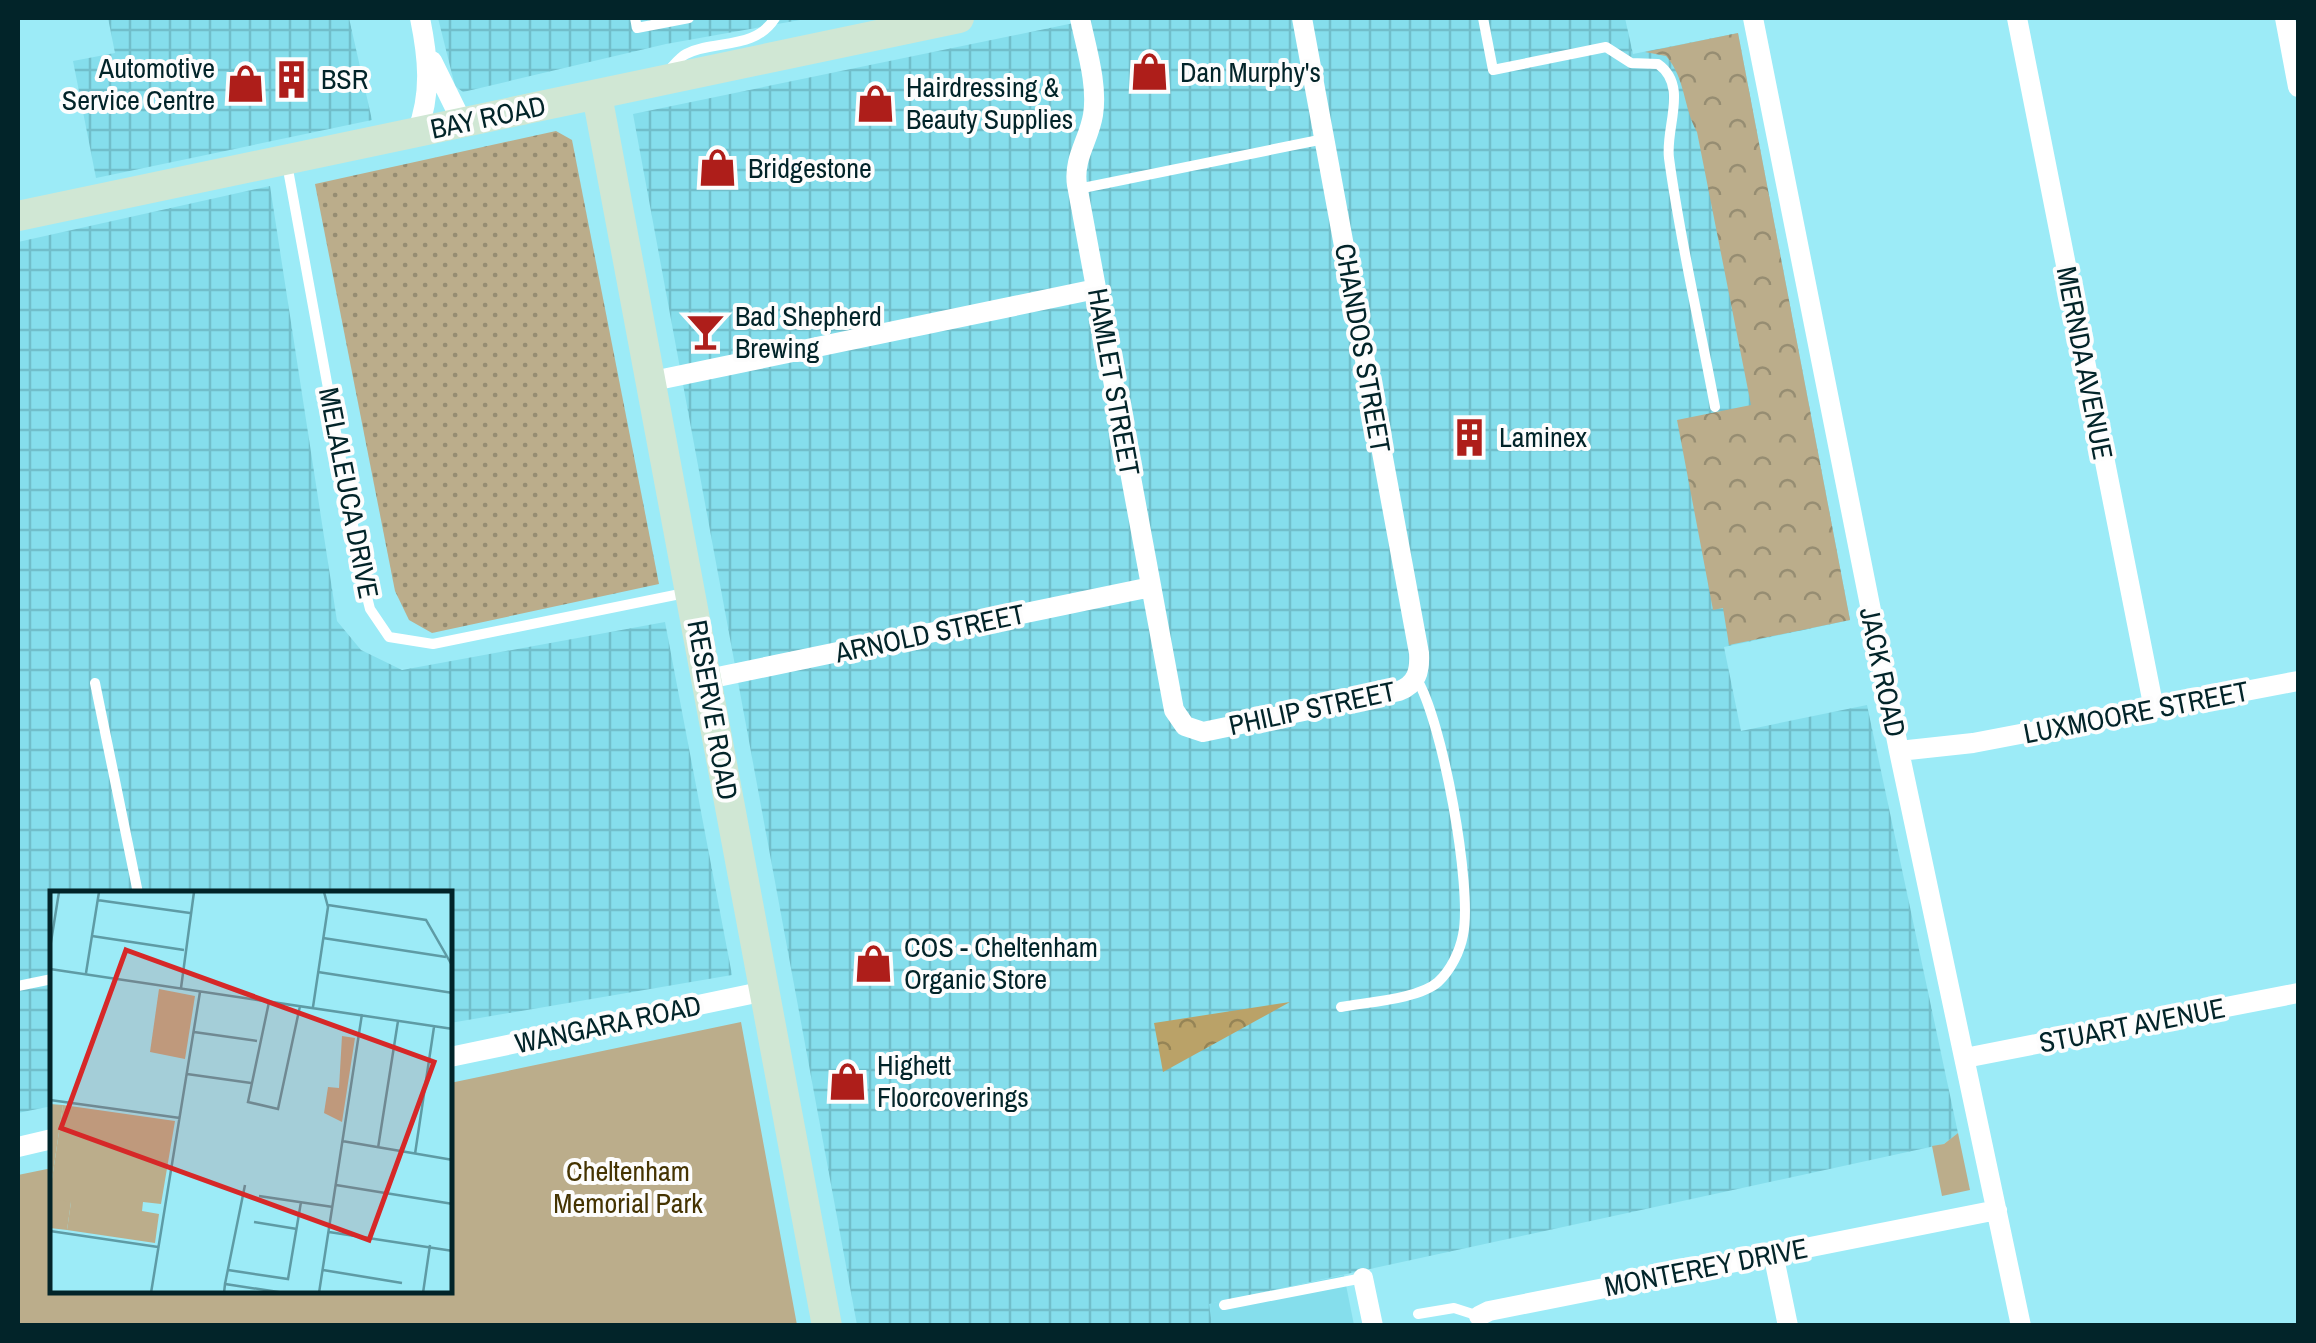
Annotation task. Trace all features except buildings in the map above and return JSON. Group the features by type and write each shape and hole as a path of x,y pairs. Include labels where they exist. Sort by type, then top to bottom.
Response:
{"street":[{"path":"417,132 427,100 427,50 420,18"},
{"name":"HAMLET STREET","path":"1080,18 1094,102 1090,128 1078,156 1078,189 1176,716 1191,730 1203,732"},
{"name":"CHANDOS STREET","path":"1302,18 1419,654 1416,678"},
{"name":"JACK ROAD","path":"1753,18 1900,758 2020,1326"},
{"name":"MERNDA AVENUE","path":"2017,18 2154,709"},
{"path":"2285,18 2298,87"},
{"name":"BAY ROAD","path":"18,216 948,19"},
{"path":"427,50 462,122"},
{"name":"RESERVE ROAD","path":"597,95 828,1326"},
{"path":"652,381 1096,289"},
{"name":"ARNOLD STREET","path":"708,679 1151,586"},
{"name":"PHILIP STREET","path":"1203,732 1400,691 1416,678"},
{"name":"LUXMOORE STREET","path":"1900,758 2298,682"},
{"name":"WANGARA ROAD","path":"452,1057 765,991"},
{"name":"STUART AVENUE","path":"1965,1058 2298,992"},
{"path":"18,1147 50,1140"},
{"name":"MONTEREY DRIVE","path":"1478,1321 1489,1311 1997,1210"},
{"path":"1774,1254 1788,1326"},
{"path":"1363,1278 1373,1326"}],"lane":[{"path":"635,18 637,28 689,18"},
{"path":"657,82 686,54 750,38 769,28 775,18"},
{"path":"1483,18 1493,70 1606,47 1631,63 1650,61 1666,69 1674,105 1668,153 1715,408"},
{"path":"1078,189 1324,138"},
{"name":"MELALEUCA DRIVE","path":"286,160 364,585 370,608 389,637 433,644 691,592"},
{"path":"1341,1007 1427,989 1442,978 1459,951 1463,936 1463,858 1430,704 1416,678"},
{"path":"96,683 138,891"},
{"path":"18,986 50,979"},
{"path":"1224,1305 1363,1278"},
{"name":"MONTEREY DRIVE","path":"1418,1314 1454,1308 1478,1321"}],"shaded area":[{"path":"108,18 349,18 372,120 96,178 73,61 115,53"},
{"path":"438,18 811,18 666,44 463,92 455,86"},
{"path":"1098,18 1625,18 1633,54 1738,33 1850,620 1724,647 1741,731 1867,705 1958,1133 1944,1144 1209,1304 1212,1325 857,1325 633,114"},
{"path":"270,186 337,621 361,650 402,670 665,622 732,975 452,1023 452,891 50,891 50,1106 18,1113 18,242"},
{"path":"1344,1275 1354,1325 1212,1325 1208,1304"}],"green space":[{"path":"1738,33 1850,620 1729,645 1723,608 1713,610 1677,420 1751,405 1697,132 1672,65 1666,56 1645,52"},
{"path":"556,131 572,140 659,584 432,633 409,620 395,591 315,184"},
{"path":"1290,1002 1163,1072 1154,1023"},
{"name":"Cheltenham Memorial Park","path":"741,1022 797,1325 18,1325 18,1175 50,1168 50,1293 452,1293 452,1083"},
{"path":"1958,1133 1970,1190 1942,1196 1932,1146 1944,1144"}],"place":[{"name":"Dan Murphy's","path":"1150,72"},
{"name":"BSR","path":"291,79"},
{"name":"Automotive Service Centre","path":"245,84"},
{"name":"Hairdressing & Beauty Supplies","path":"876,103"},
{"name":"Bridgestone","path":"718,168"},
{"name":"Bad Shepherd Brewing","path":"705,332"},
{"name":"Laminex","path":"1469,437"},
{"name":"COS - Cheltenham Organic Store","path":"874,963"},
{"name":"Highett Floorcoverings","path":"847,1081"}]}
